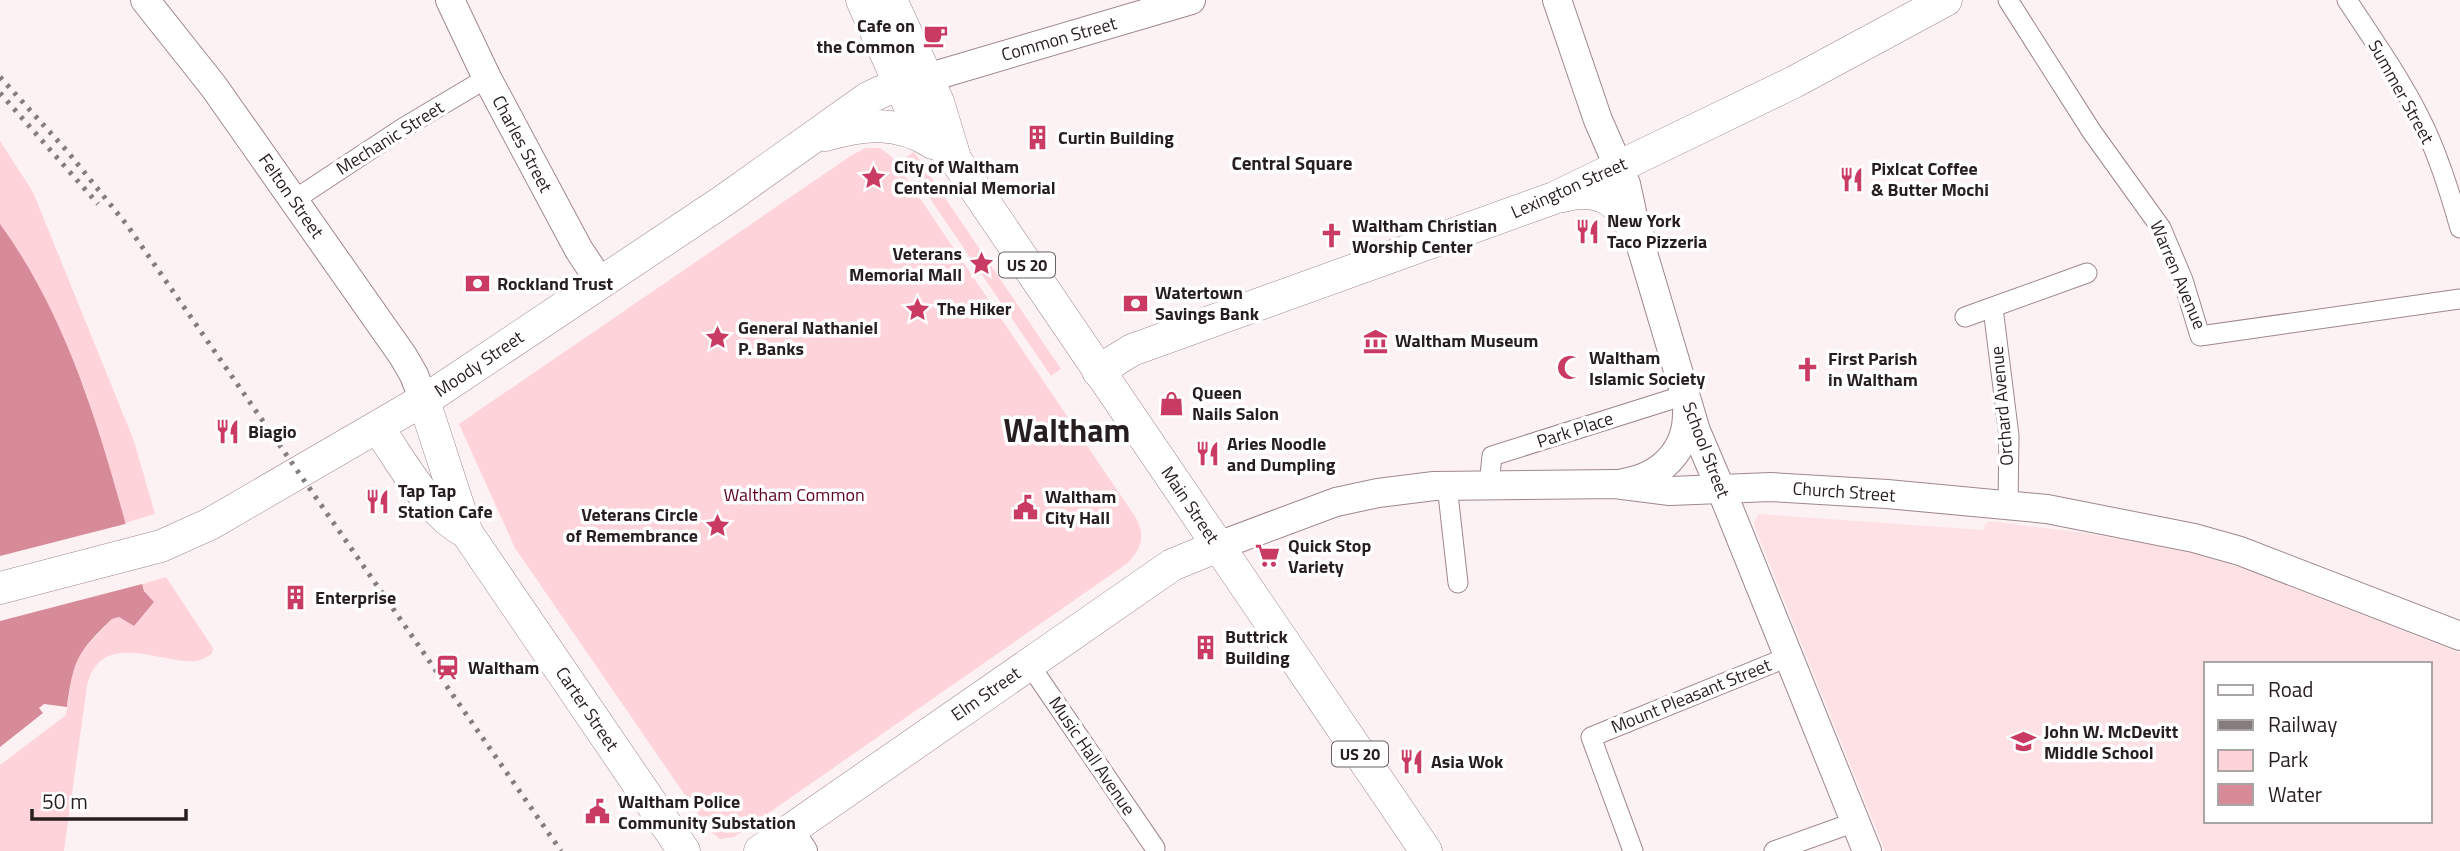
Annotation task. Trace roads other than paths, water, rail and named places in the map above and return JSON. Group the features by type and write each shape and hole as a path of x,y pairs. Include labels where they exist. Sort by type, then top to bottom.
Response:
{"main road":[{"name":"Main Street","path":"862,0 913,82 942,113 955,159 1426,851"},
{"name":"Main Street","path":"891,0 913,82"},
{"name":"Lexington Street","path":"1098,370 1142,346 1554,198 1805,76 1946,0"},
{"name":"Moody Street","path":"0,588 167,544 203,528 424,401 868,99 913,82"},
{"path":"810,139 860,127 887,125 921,136 955,159"},
{"path":"1554,198 1587,192 1607,197 1623,213 1640,240"},
{"name":"Carter Street","path":"424,401 467,533 684,851"},
{"name":"Carter Street","path":"379,428 436,510 467,533"},
{"name":"Elm Street","path":"760,851 796,841 1029,664 1176,563 1218,546"}],"street":[{"name":"Felton Street","path":"145,0 214,87 294,200 407,363 424,401"},
{"name":"Charles Street","path":"450,0 486,78 579,250 601,283"},
{"name":"Common Street","path":"913,82 1191,0"},
{"name":"School Street","path":"1557,0 1598,120 1619,166 1699,441 1721,489 1867,851"},
{"name":"Warren Avenue","path":"2008,0 2086,124 2161,228 2183,280 2200,336 2460,299"},
{"name":"Summer Street","path":"2347,0 2395,73 2418,115 2445,179 2460,228"},
{"name":"Mechanic Street","path":"294,200 403,128 486,78"},
{"path":"1965,317 2087,272"},
{"name":"Orchard Avenue","path":"1993,308 2009,436 2008,504"},
{"path":"1615,484 1644,478 1671,460 1681,445 1686,429 1685,395"},
{"name":"Park Place","path":"1489,485 1492,456 1685,395"},
{"name":"Church Street","path":"1218,546 1336,502 1447,485 1615,484 1670,491 1771,487 2008,504 2127,524 2217,544 2460,636"},
{"path":"1447,485 1458,583"},
{"name":"Mount Pleasant Street","path":"1633,851 1591,737 1788,657"},
{"name":"Music Hall Avenue","path":"1029,664 1155,848"},
{"path":"1774,851 1855,822"}],"water":[{"path":"0,224 51,310 71,355 104,448 144,591 154,602 134,626 119,617 112,619 91,640 75,667 67,707 44,704 39,708 43,713 0,747"}],"railway":[{"path":"0,77 67,151 127,225 561,851"},
{"path":"0,93 98,204"}],"place":[{"name":"Cafe on the Common","path":"935,36"},
{"name":"Curtin Building","path":"1038,138"},
{"name":"City of Waltham Centennial Memorial","path":"874,177"},
{"name":"Pixlcat Coffee & Butter Mochi","path":"1851,179"},
{"name":"New York Taco Pizzeria","path":"1587,231"},
{"name":"Waltham Christian Worship Center","path":"1332,236"},
{"name":"Veterans Memorial Mall","path":"982,264"},
{"name":"Rockland Trust","path":"477,284"},
{"name":"Watertown Savings Bank","path":"1135,303"},
{"name":"The Hiker","path":"917,309"},
{"name":"General Nathaniel P. Banks","path":"718,338"},
{"name":"Waltham Museum","path":"1375,341"},
{"name":"Waltham Islamic Society","path":"1569,368"},
{"name":"First Parish in Waltham","path":"1808,369"},
{"name":"Queen Nails Salon","path":"1172,403"},
{"name":"Biagio","path":"228,432"},
{"name":"Aries Noodle and Dumpling","path":"1207,454"},
{"name":"Tap Tap Station Cafe","path":"378,501"},
{"name":"Waltham City Hall","path":"1025,507"},
{"name":"Veterans Circle of Remembrance","path":"718,525"},
{"name":"Quick Stop Variety","path":"1268,556"},
{"name":"Enterprise","path":"295,598"},
{"name":"Buttrick Building","path":"1205,647"},
{"name":"Waltham","path":"448,668"},
{"name":"John W. McDevitt Middle School","path":"2024,742"},
{"name":"Asia Wok","path":"1411,762"},
{"name":"Waltham Police Community Substation","path":"598,812"}],"district":[{"name":"Central Square","path":"1292,163"},
{"name":"Waltham","path":"1067,431"}],"park label":[{"name":"Waltham Common","path":"794,495"}]}
